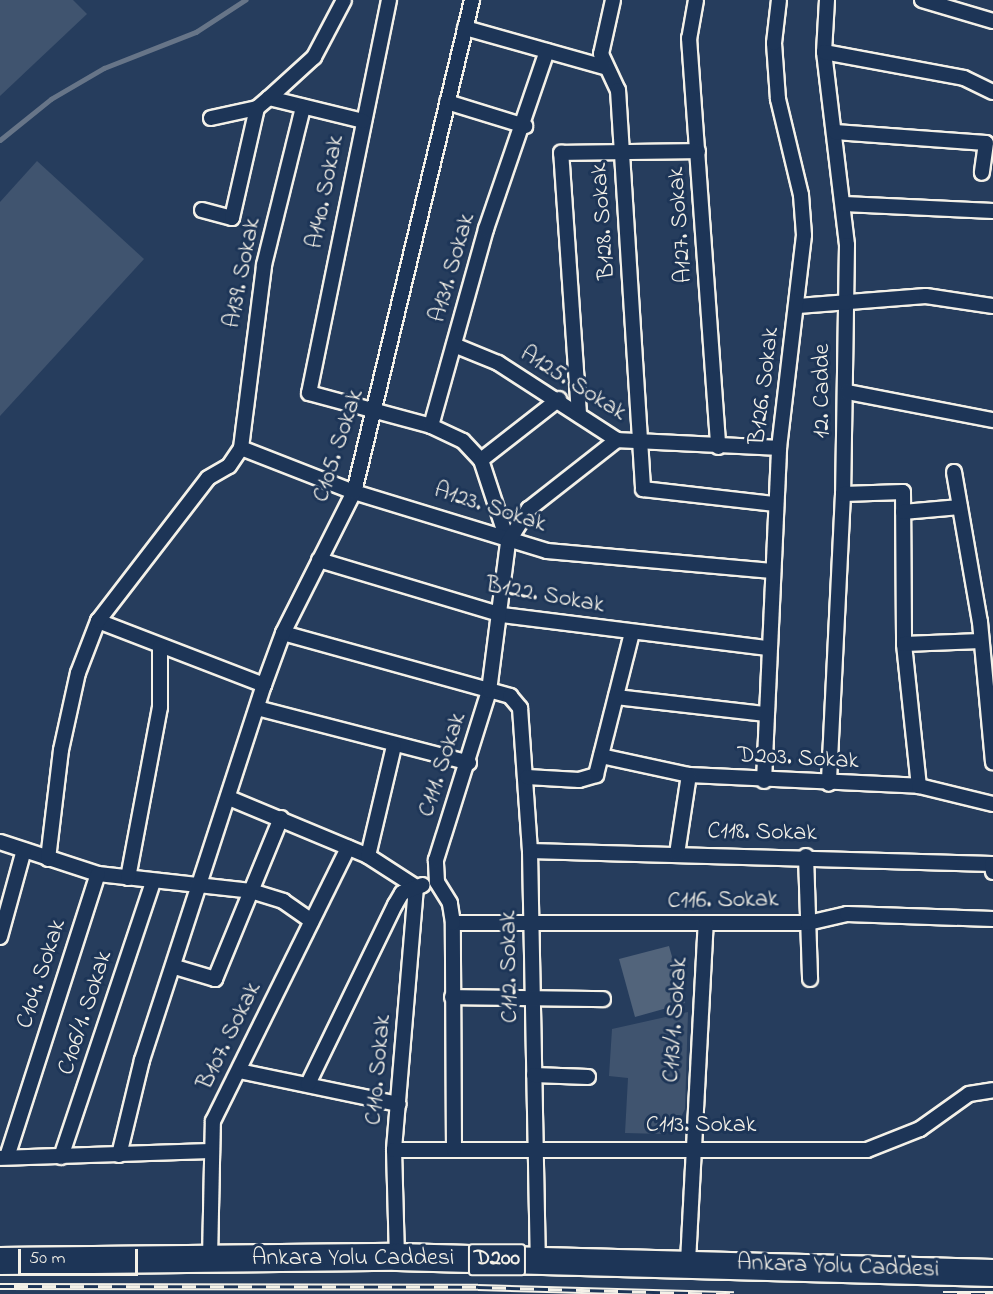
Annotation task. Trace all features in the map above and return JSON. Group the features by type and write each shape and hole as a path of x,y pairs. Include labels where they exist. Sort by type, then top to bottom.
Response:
{"highway":[{"name":"Ankara Yolu Caddesi","path":"0,1261 397,1257 538,1262 688,1262 993,1273"},
{"path":"910,1269 993,1264"}],"street":[{"path":"211,118 257,108 269,98 314,57 344,0"},
{"name":"A140. Sokak","path":"376,409 309,393 389,0"},
{"name":"C105. Sokak","path":"119,1155 142,1060 175,967 264,685 283,633 354,492 376,409 472,0"},
{"path":"465,28 604,67 612,0"},
{"name":"A127. Sokak","path":"696,0 689,38 718,447"},
{"name":"B126. Sokak","path":"764,781 768,648 779,448 798,306 804,235 801,195 778,99 774,44 779,0"},
{"name":"12. Cadde","path":"827,0 824,52 844,204 847,392 829,784"},
{"path":"922,0 993,21"},
{"name":"A131. Sokak","path":"431,426 486,229 525,126 547,51"},
{"path":"824,52 964,78 993,92"},
{"name":"B128. Sokak","path":"604,67 616,81 642,445 643,489 775,504"},
{"path":"269,98 363,121"},
{"path":"447,102 525,126"},
{"name":"A139. Sokak","path":"241,448 264,265 303,107"},
{"path":"202,210 232,218 257,108"},
{"path":"835,132 986,143 982,173"},
{"path":"579,414 561,153 698,151"},
{"path":"844,204 993,211"},
{"path":"798,306 845,300 926,296 993,306"},
{"name":"A125. Sokak","path":"454,345 558,399 617,440 642,445 779,448"},
{"path":"847,392 993,420"},
{"path":"481,460 558,399"},
{"path":"376,409 431,426 463,441 481,460 508,542"},
{"name":"C111. Sokak","path":"437,882 436,860 469,763 489,691 502,615 508,542 529,509 617,440"},
{"path":"48,859 61,750 78,673 98,621 208,478 229,466 241,448"},
{"name":"A123. Sokak","path":"241,448 354,492 484,527 508,542 547,551 772,571"},
{"path":"954,472 986,622 981,640 992,729 993,762"},
{"path":"843,494 903,492 904,644 919,786"},
{"path":"903,512 960,507"},
{"name":"B122. Sokak","path":"319,560 502,615 632,633 768,648"},
{"path":"98,621 160,647 264,685"},
{"name":"C112. Sokak","path":"283,633 510,696 520,708 527,777 530,851 534,999 534,1149 538,1262"},
{"path":"527,777 579,780 596,775 632,633"},
{"path":"904,644 981,640"},
{"path":"128,879 160,707 160,647"},
{"path":"616,697 766,714"},
{"path":"257,708 394,746 469,763"},
{"path":"368,856 394,746"},
{"name":"D203. Sokak","path":"601,756 689,775 764,781 919,786 993,804"},
{"path":"677,854 689,775"},
{"path":"229,798 368,856 416,887"},
{"path":"175,967 215,979 281,818"},
{"path":"0,842 98,874 199,888 250,891 283,901 312,921"},
{"name":"B107. Sokak","path":"210,1259 213,1121 348,848"},
{"path":"0,937 24,850"},
{"name":"C118. Sokak","path":"530,851 806,856 992,868"},
{"path":"806,856 810,979"},
{"name":"C104. Sokak","path":"4,1158 98,874"},
{"name":"C106/1. Sokak","path":"61,1157 153,882"},
{"path":"308,1084 395,905 416,887 437,882 450,903 453,923 454,1150"},
{"name":"C110. Sokak","path":"397,1257 394,1150 416,887"},
{"name":"C116. Sokak","path":"453,923 532,926 808,923 848,914 993,919"},
{"name":"C113/1. Sokak","path":"688,1262 690,1148 706,924"},
{"path":"452,997 603,999"},
{"path":"239,1071 399,1104"},
{"path":"534,1076 588,1077"},
{"name":"C113. Sokak","path":"394,1150 690,1148 867,1150 920,1129 969,1094 993,1090"},
{"path":"4,1158 211,1151"}],"shaded area":[{"path":"0,0 73,0 87,14 0,96"},
{"path":"37,161 144,259 0,416 0,202"},
{"path":"688,1012 685,1109 676,1127 663,1134 625,1133 628,1078 609,1076 612,1029"}],"building":[{"path":"669,946 685,1003 635,1017 619,959"}],"waterway":[{"path":"0,140 51,99 104,68 196,32 245,0"}],"railway":[{"path":"0,1286 478,1287 734,1294"},
{"path":"943,1294 993,1294"}]}
